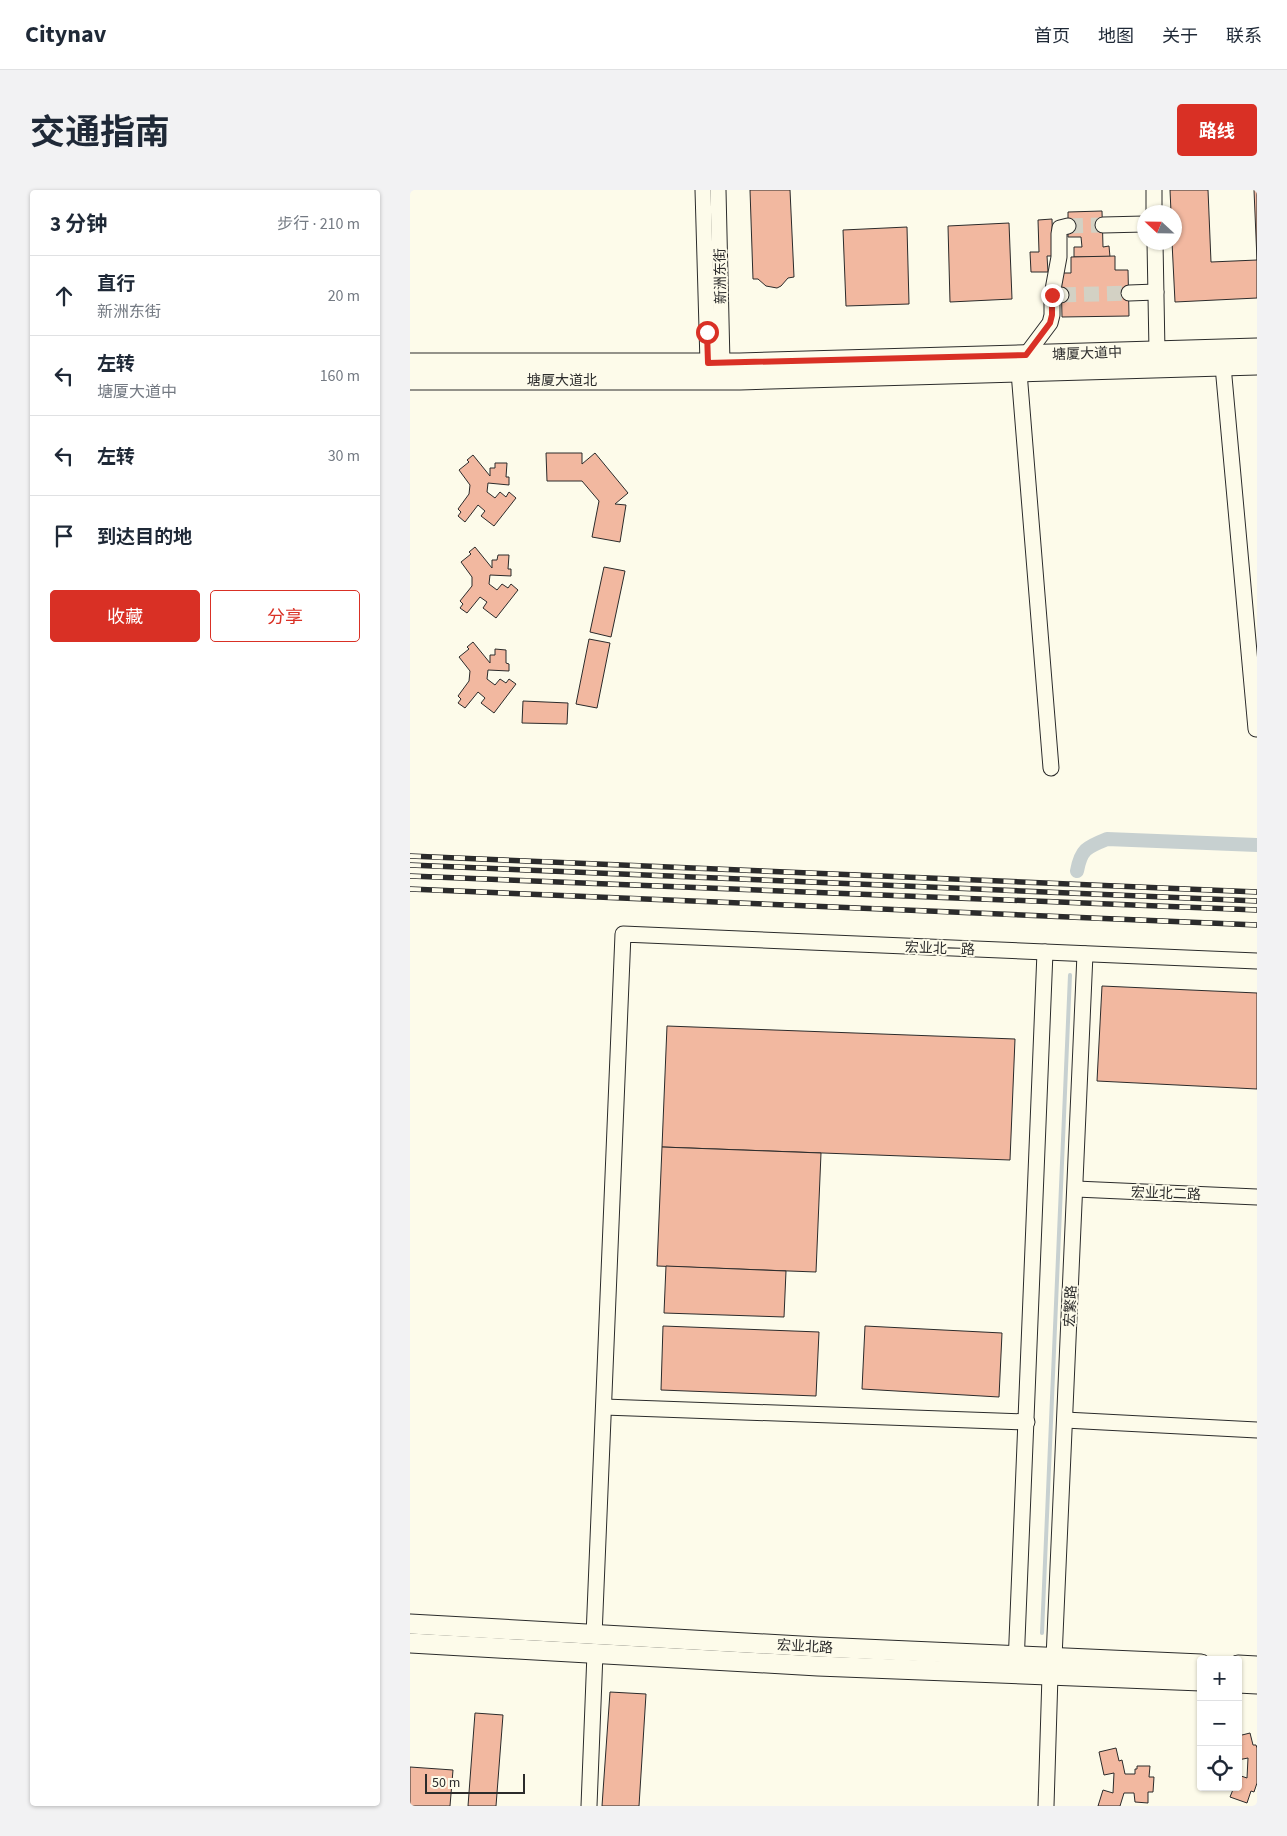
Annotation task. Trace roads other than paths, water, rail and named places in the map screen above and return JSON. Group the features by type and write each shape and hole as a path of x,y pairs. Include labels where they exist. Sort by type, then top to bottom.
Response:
{"main road":[{"name":"塘厦大道中","path":"715,369 1026,355 1257,348"},
{"name":"塘厦大道北","path":"410,363 715,369"},
{"name":"塘厦大道中","path":"715,369 1019,372 1257,365"},
{"name":"塘厦大道北","path":"410,380 715,369"},
{"name":"宏业北路","path":"410,1624 828,1666 1197,1664"},
{"name":"宏业北路","path":"410,1643 595,1644"},
{"path":"1242,1665 1257,1666"},
{"name":"宏业北路","path":"1052,1666 1197,1681"},
{"path":"1242,1683 1257,1684"}],"street":[{"name":"新洲东街","path":"703,190 715,369"},
{"name":"新洲东街","path":"715,369 718,190"},
{"path":"1154,190 1154,205"},
{"path":"1103,225 1137,224"},
{"path":"1026,355 1050,323 1056,295 1059,257 1058,234 1060,228 1068,226"},
{"path":"1155,250 1157,351"},
{"path":"1129,293 1156,292"},
{"path":"1224,366 1256,729"},
{"path":"1019,372 1051,768"},
{"name":"宏业北一路","path":"604,1407 623,934 1257,961"},
{"path":"1016,1665 1045,952"},
{"name":"宏繁路","path":"1046,1806 1086,954"},
{"name":"宏业北二路","path":"1076,1189 1257,1197"},
{"path":"588,1806 604,1407 1027,1422"},
{"path":"1065,1420 1257,1430"}],"waterway":[{"path":"1077,871 1083,853 1094,844 1107,839 1257,845"},
{"path":"1042,1633 1070,975"}],"tunnel":[{"path":"1068,226 1103,225"},
{"path":"1061,295 1129,293"}],"railway":[{"path":"410,856 1257,892"},
{"path":"410,865 1257,901"},
{"path":"410,876 1257,910"},
{"path":"410,889 1257,925"}]}
